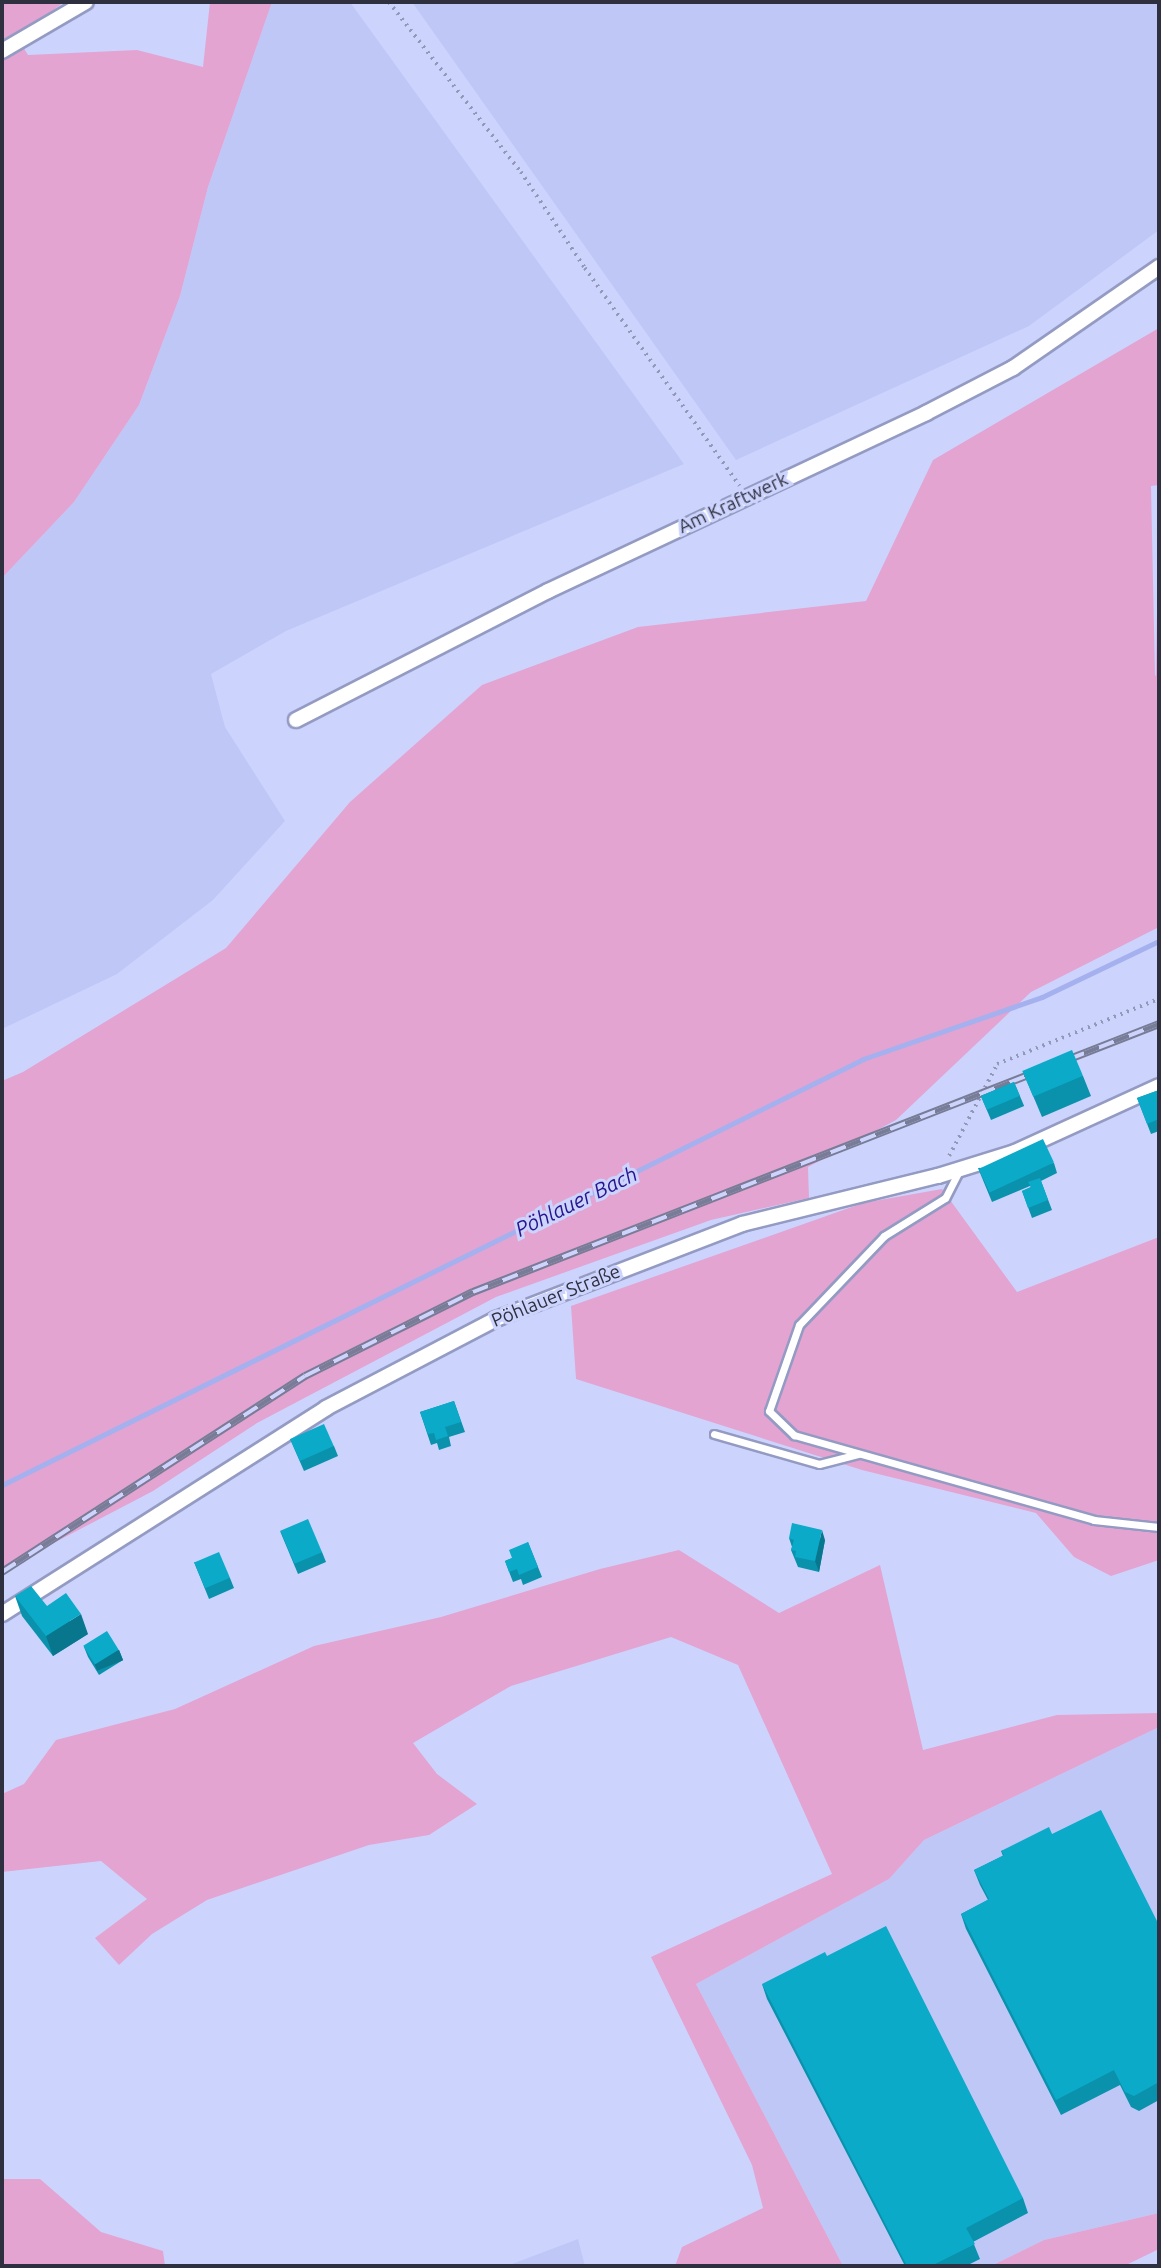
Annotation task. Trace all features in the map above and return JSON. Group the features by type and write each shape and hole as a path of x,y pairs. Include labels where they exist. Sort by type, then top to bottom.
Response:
{"street":[{"path":"2,51 86,2"},
{"name":"Am Kraftwerk","path":"296,720 548,591 1013,368 1159,267"},
{"name":"Pöhlauer Straße","path":"2,1614 326,1408 496,1319 742,1224 938,1176 1015,1152 1159,1086"}],"lane":[{"path":"959,1170 946,1198 884,1236 799,1325 769,1411 794,1435 1094,1520 1159,1527"},
{"path":"714,1434 819,1464 859,1454"}],"path":[{"path":"389,2 521,172 585,268 748,496"},
{"path":"938,1176 997,1064 1159,999"}],"shaded area":[{"path":"2,2 64,2 17,37 28,55 137,50 203,67 210,2 272,2 208,187 180,296 139,405 74,502 2,578"},
{"path":"272,2 350,2 684,464 286,631 211,674 225,727 285,821 213,900 117,974 2,1029 2,578 74,502 139,405 180,296 208,187"},
{"path":"412,2 1159,2 1159,230 1029,326 736,460"},
{"path":"1159,328 1159,485 1159,927 1031,992 896,1120 808,1167 809,1198 711,1220 496,1297 257,1423 153,1491 2,1570 2,1081 23,1072 226,948 350,802 482,685 638,627 866,601 933,460","holes":["1159,485 1156,675 1151,486"]},
{"path":"942,1189 1017,1292 1159,1237 1159,1560 1111,1576 1074,1557 1036,1513 862,1470 576,1379 571,1306 863,1203"},
{"path":"679,1550 779,1613 880,1565 923,1750 1057,1715 1159,1713 1159,1727 924,1840 889,1879 696,1984 843,2266 675,2266 682,2247 763,2208 752,2165 651,1957 832,1874 738,1665 671,1637 511,1686 413,1743 437,1774 477,1804 429,1835 369,1845 207,1900 152,1934 119,1965 95,1938 147,1899 101,1861 2,1872 2,1794 24,1784 56,1740 175,1709 314,1646 441,1617 600,1569"},
{"path":"1159,1727 1159,2213 1044,2240 991,2266 843,2266 696,1984 889,1879 924,1840"},
{"path":"2,2179 40,2179 101,2232 163,2251 165,2266 2,2266"},
{"path":"1159,2213 1159,2249 1124,2266 991,2266 1044,2240"},
{"path":"578,2239 585,2266 507,2266"}],"building":[{"path":"1072,1050 1083,1076 1033,1097 1022,1071"},
{"path":"1014,1082 1020,1096 987,1110 981,1096"},
{"path":"1159,1090 1159,1119 1147,1124 1137,1098"},
{"path":"1043,1139 1054,1163 990,1193 979,1169"},
{"path":"1040,1178 1048,1200 1028,1208 1022,1191 1031,1187 1028,1182"},
{"path":"454,1401 461,1422 445,1427 448,1436 436,1440 434,1433 428,1434 420,1412"},
{"path":"324,1424 334,1446 300,1461 290,1439"},
{"path":"308,1519 322,1552 294,1564 280,1531"},
{"path":"792,1523 822,1530 815,1561 795,1557 796,1551 791,1550 794,1540 789,1538"},
{"path":"528,1542 538,1567 519,1575 517,1569 509,1572 505,1561 512,1558 509,1550"},
{"path":"219,1552 230,1578 205,1588 194,1563"},
{"path":"31,1586 47,1606 66,1593 81,1614 46,1636 15,1596"},
{"path":"107,1631 119,1650 95,1664 83,1646"},
{"path":"1101,1810 1159,1925 1159,2082 1134,2096 1125,2092 1114,2070 1056,2100 961,1914 989,1899 974,1870 1004,1855 1001,1851 1049,1827 1052,1834"},
{"path":"886,1926 1023,2198 966,2228 975,2244 931,2266 907,2266 762,1984 825,1952 827,1956"}],"waterway":[{"name":"Pöhlauer Bach","path":"2,1485 863,1059 1042,997 1159,941"}],"railway":[{"path":"2,1572 305,1376 473,1292 1159,1024"}]}
